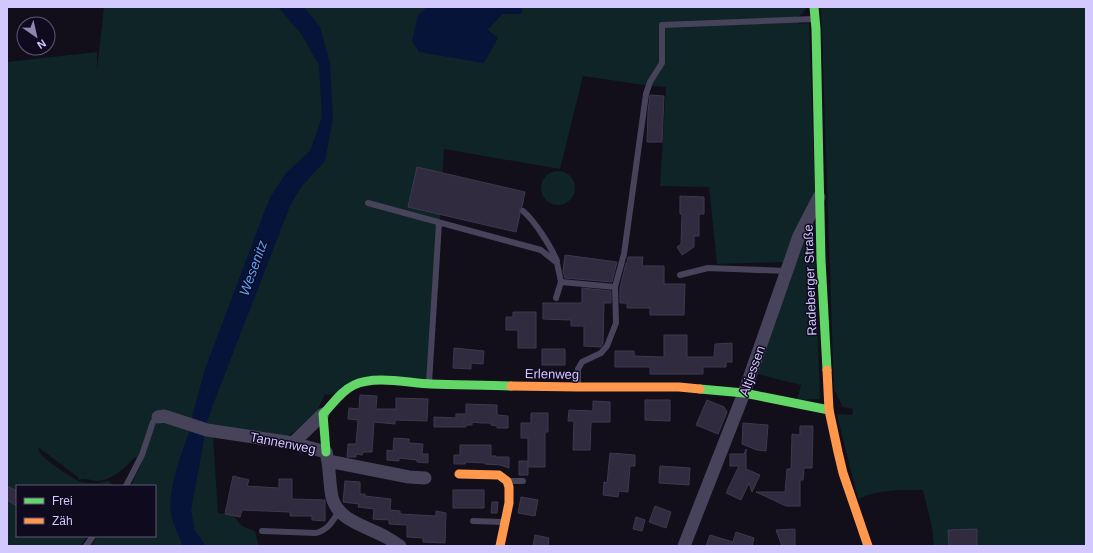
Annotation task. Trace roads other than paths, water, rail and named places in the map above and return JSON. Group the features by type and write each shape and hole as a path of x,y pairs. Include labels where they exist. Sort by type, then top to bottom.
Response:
{"street":[{"name":"Radeberger Straße","path":"814,7 816,29 821,260 829,410 843,473 868,546"},
{"name":"Altjessen","path":"684,546 744,393 799,236 820,196"},
{"name":"Erlenweg","path":"323,414 344,391 364,381 375,380 429,384 578,387 679,387 744,393 829,410"},
{"path":"293,443 323,414"},
{"path":"323,414 327,456 409,477 425,478"},
{"name":"Tannenweg","path":"158,417 164,416 207,430 293,443 327,456 332,498 339,511 350,521 383,541 400,546"},
{"path":"459,474 499,475 507,481 510,493 500,546"}],"lane":[{"path":"578,387 578,368 582,362 601,353 607,346 612,338 616,323 615,287 624,254 646,94 650,82 662,63 662,25 815,19"},
{"path":"368,203 541,250 557,263"},
{"path":"523,211 529,216 552,249 561,282 556,298"},
{"path":"429,384 438,223"},
{"path":"680,275 708,268 787,271"},
{"path":"561,282 615,287"},
{"path":"127,485 142,455 153,422 158,417"},
{"path":"507,481 522,481"},
{"path":"262,531 316,533 324,530 331,524 339,511"},
{"path":"473,521 505,522"},
{"path":"86,546 92,537"}],"water":[{"name":"Wesenitz","path":"278,7 304,7 320,27 330,64 333,118 325,161 301,187 290,206 206,425 191,421 205,369 271,196 286,173 310,151 322,117 319,65 302,35"},
{"path":"428,7 522,7 522,14 502,14 487,29 498,38 484,63 419,52 412,41 418,15"},
{"path":"190,429 205,434 191,510 195,531 206,546 183,546 171,514 170,505 173,483"}]}
